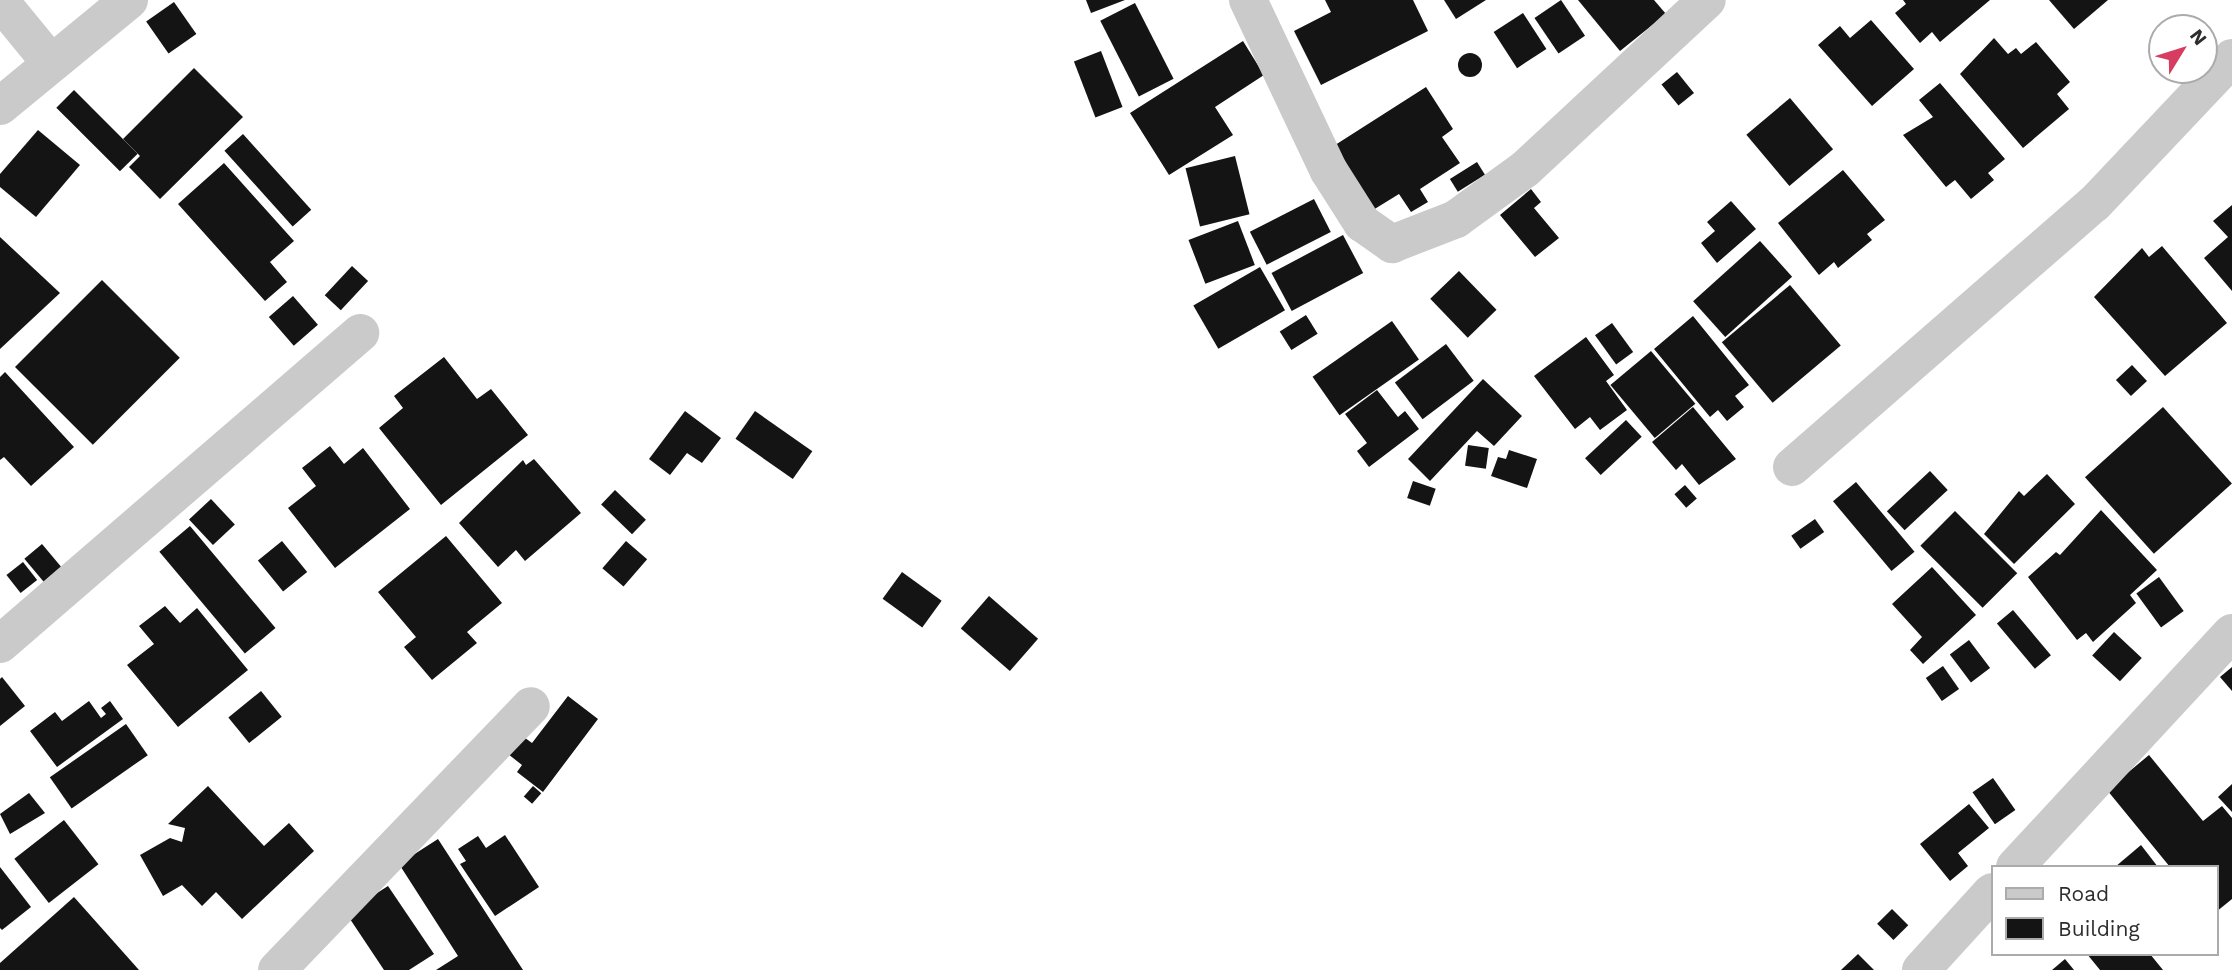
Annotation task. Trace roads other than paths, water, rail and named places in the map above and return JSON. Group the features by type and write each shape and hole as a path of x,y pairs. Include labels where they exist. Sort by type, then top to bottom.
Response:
{"street":[{"path":"0,106 50,62 129,0"},
{"path":"1248,0 1329,171 1362,223 1392,244 1456,219 1525,169 1707,0"},
{"path":"0,1 50,62"},
{"path":"1792,467 2094,204 2232,58"},
{"path":"0,644 360,333"},
{"path":"2017,865 2232,633"},
{"path":"277,970 531,706"},
{"path":"1921,970 1990,894"}]}
